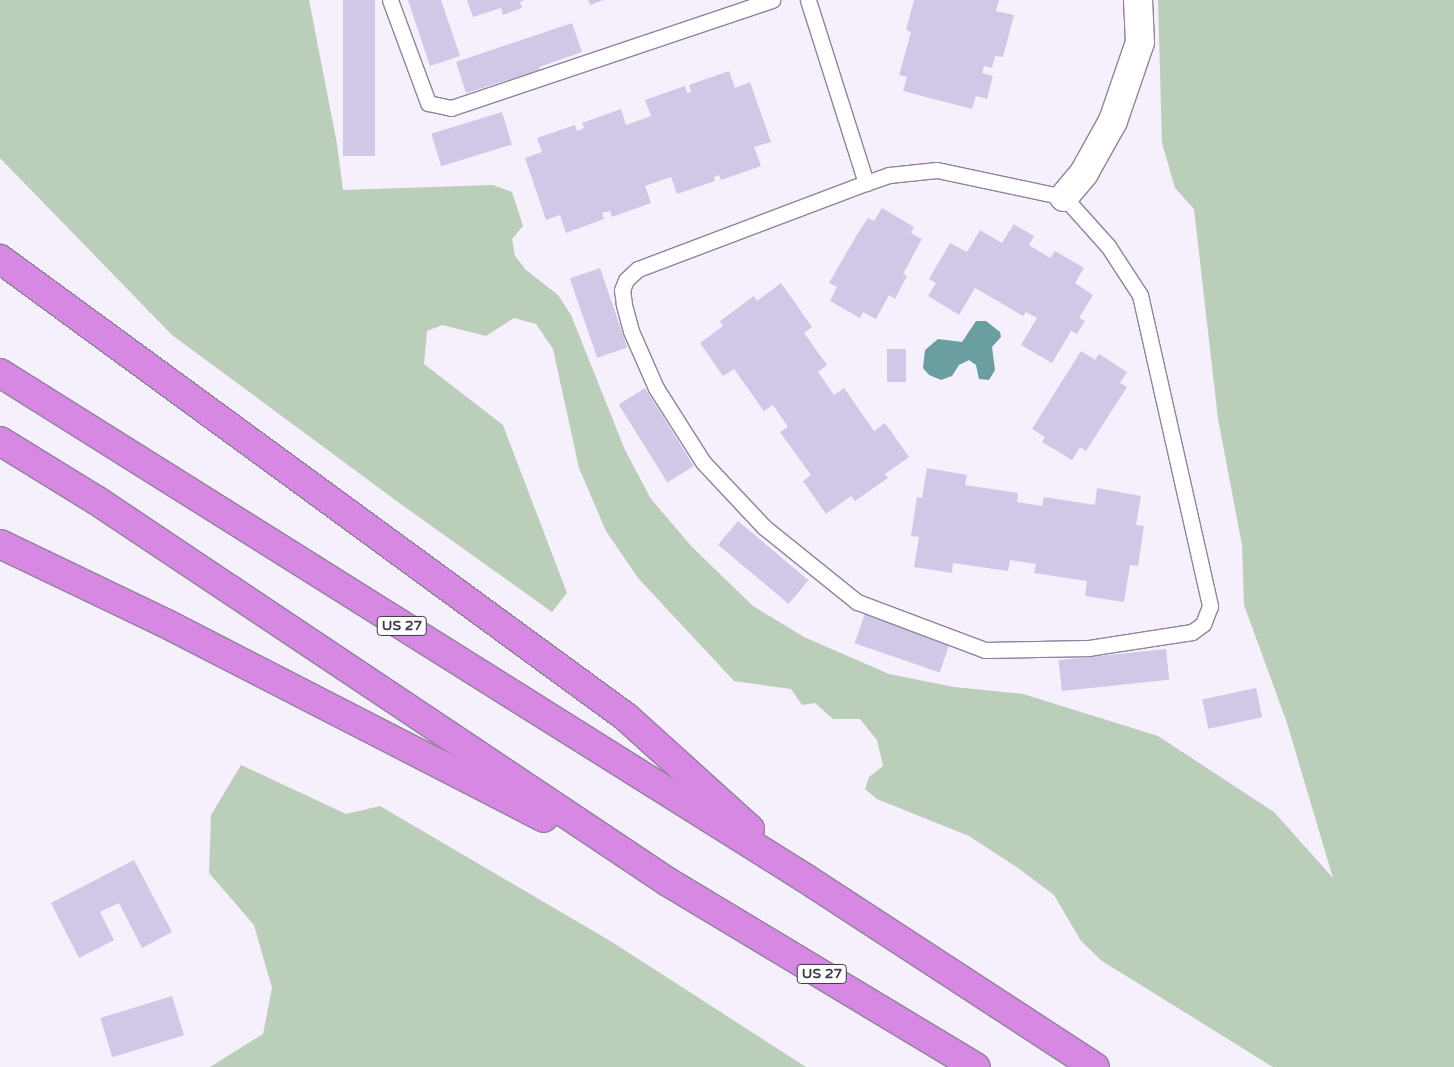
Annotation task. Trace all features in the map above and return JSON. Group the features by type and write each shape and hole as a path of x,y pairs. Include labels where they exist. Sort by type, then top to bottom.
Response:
{"highway":[{"path":"0,259 27,282 626,717 804,878"},
{"name":"US 27","path":"0,373 804,878 1094,1067"},
{"name":"US 27","path":"0,441 96,500 668,882 976,1067"},
{"path":"0,544 340,711 668,882"}],"street":[{"path":"1064,197 1084,173 1113,121 1140,42 1138,0"}],"lane":[{"path":"390,0 428,103 452,108 772,0"},
{"path":"808,0 866,183"},
{"path":"937,170 1064,197 1108,246 1140,295 1210,606 1203,624 1179,636 1089,648 985,650 857,602 764,527 702,462 656,388 631,331 622,290 638,269 866,183 889,175 937,170"}],"shaded area":[{"path":"0,0 309,0 337,144 343,190 493,185 512,192 523,226 512,239 515,256 526,270 558,295 571,315 625,450 651,499 692,547 753,606 804,637 889,674 954,687 1023,694 1158,736 1274,812 1333,878 1287,723 1244,605 1242,545 1218,419 1194,209 1175,188 1162,143 1158,0 1454,0 1454,1067 1273,1067 1102,961 1081,941 1054,895 1018,868 969,836 877,799 865,789 869,777 883,766 877,740 860,719 833,719 815,703 802,705 791,689 734,681 638,578 606,531 579,468 553,349 536,324 514,318 486,336 442,325 427,331 424,364 503,425 567,593 552,612 402,505 172,335 0,158"},
{"path":"976,321 986,321 1000,332 1001,337 992,347 995,370 989,380 979,379 976,365 969,360 959,365 952,376 941,380 929,375 923,368 925,350 938,339 962,342"},
{"path":"241,765 346,814 380,806 612,942 806,1067 210,1067 263,1034 272,988 254,925 209,873 211,815"}],"building":[{"path":"343,0 375,0 375,156 343,156"},
{"path":"408,0 441,0 460,56 430,66"},
{"path":"467,0 525,0 520,2 522,8 503,15 501,8 473,17"},
{"path":"588,0 604,0 590,5"},
{"path":"914,0 999,0 996,11 1014,15 1003,57 995,56 992,68 984,66 982,73 993,76 987,99 976,96 972,109 903,91 907,77 899,75 911,32 906,30"},
{"path":"572,23 582,52 539,67 540,70 466,93 456,62"},
{"path":"729,71 735,88 750,82 771,142 754,147 761,166 721,180 719,175 714,177 715,181 677,194 671,177 645,186 651,203 612,217 610,211 602,213 604,219 566,233 560,215 546,220 525,158 542,152 537,138 575,125 577,131 584,128 582,123 621,109 626,125 651,116 645,100 685,86 687,93 691,92 689,85"},
{"path":"502,112 512,145 441,166 431,134"},
{"path":"882,208 914,227 911,233 922,239 903,274 907,276 895,299 889,295 876,319 863,312 860,318 830,301 837,287 829,283 868,218 874,221"},
{"path":"1014,224 1034,236 1029,245 1050,258 1055,251 1084,268 1075,283 1093,295 1079,318 1085,321 1077,334 1071,331 1052,363 1021,345 1037,318 1026,312 1023,316 975,288 959,315 928,296 936,283 929,279 950,243 967,252 980,230 1002,243"},
{"path":"600,268 627,347 597,358 570,278"},
{"path":"781,283 812,327 804,333 827,365 818,372 834,395 844,388 874,431 885,423 909,457 885,474 888,478 855,501 851,496 826,514 803,481 811,475 780,432 788,427 773,405 764,411 734,369 723,376 700,343 723,326 720,321 754,296 757,301"},
{"path":"887,349 906,349 906,382 887,382"},
{"path":"1081,351 1095,360 1099,354 1127,372 1120,383 1127,387 1086,451 1080,447 1072,460 1042,442 1045,437 1032,429"},
{"path":"645,388 694,466 667,482 619,404"},
{"path":"927,468 967,475 965,485 1018,493 1017,502 1042,506 1044,497 1095,505 1097,488 1141,496 1136,525 1144,526 1138,566 1130,565 1124,602 1085,596 1087,581 1034,573 1036,564 1010,560 1008,571 953,563 952,573 914,567 919,537 911,536 917,497 922,498"},
{"path":"738,521 808,580 789,604 718,545"},
{"path":"865,613 950,642 940,673 855,643"},
{"path":"1166,649 1169,680 1062,691 1059,660"},
{"path":"1256,688 1262,717 1208,729 1202,699"},
{"path":"134,860 172,932 142,948 119,903 100,912 114,940 79,958 51,903"},
{"path":"172,996 184,1035 112,1057 100,1018"}]}
